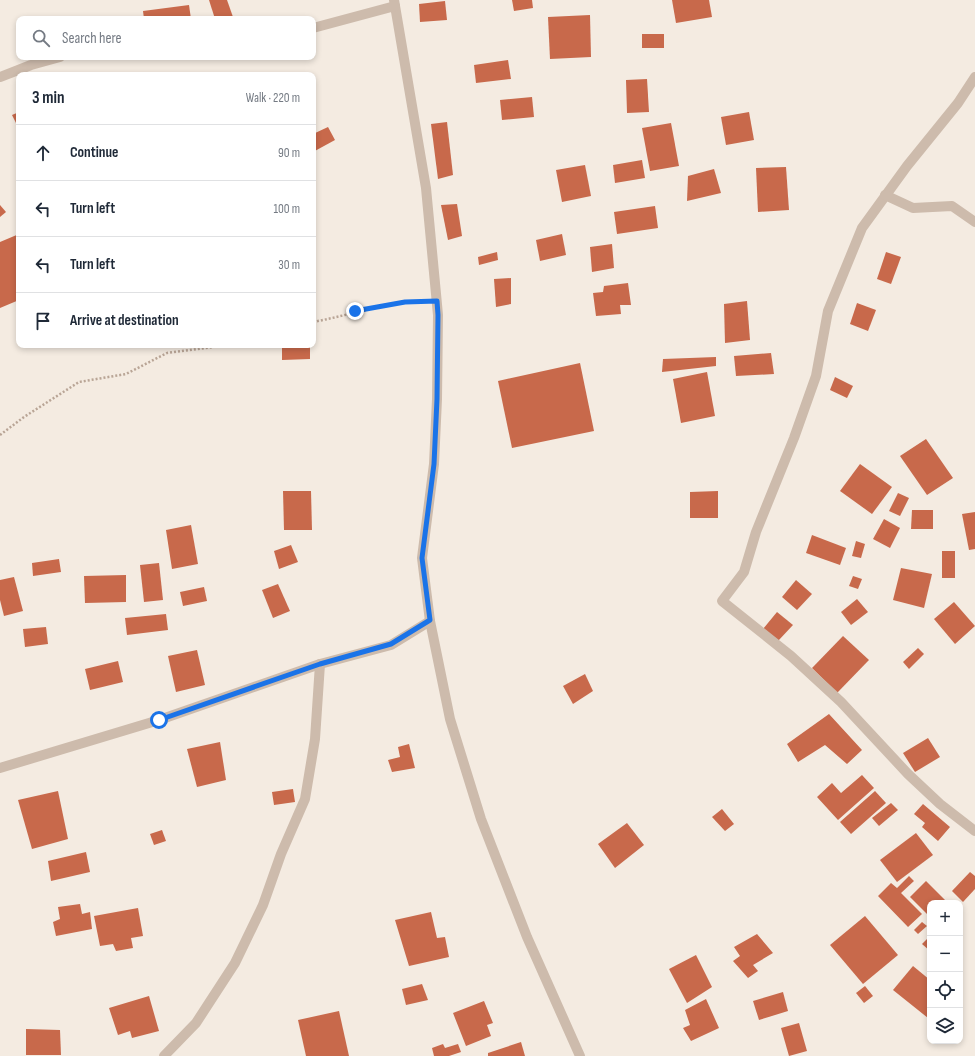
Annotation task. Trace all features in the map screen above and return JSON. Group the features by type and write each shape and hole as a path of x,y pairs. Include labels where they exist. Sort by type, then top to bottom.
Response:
{"street":[{"path":"316,27 394,3 426,188 438,315 437,399 434,464 422,558 430,620 450,719 480,819 527,937 580,1056"},
{"path":"0,77 31,65 49,60"},
{"path":"975,77 958,103 907,166 862,228 841,276 828,311 816,376 756,532 744,572 722,601 791,656 841,702 908,774 940,804 975,832"},
{"path":"885,195 913,208 952,206 975,222"},
{"path":"0,768 159,720 320,664 391,644 430,620"},
{"path":"164,1056 196,1023 235,963 264,905 281,854 305,800 315,739 320,664"}],"path":[{"path":"316,321 355,311 405,302 437,301"},
{"path":"0,435 24,417 80,382 126,374 167,353 205,348"}],"building":[{"path":"209,0 227,0 233,16 214,16"},
{"path":"512,0 532,0 533,8 514,11"},
{"path":"672,0 709,0 712,17 676,23"},
{"path":"445,1 447,20 420,22 419,4"},
{"path":"189,5 191,16 144,16 143,11"},
{"path":"590,15 591,57 550,59 548,17"},
{"path":"642,34 664,34 664,48 642,48"},
{"path":"508,60 511,79 476,83 474,65"},
{"path":"647,79 649,112 627,113 626,80"},
{"path":"532,97 534,117 502,120 500,100"},
{"path":"749,112 754,140 726,145 721,117"},
{"path":"16,113 16,123 12,115"},
{"path":"447,122 453,175 438,179 431,124"},
{"path":"671,123 679,166 650,171 642,128"},
{"path":"328,127 335,140 316,150 316,133"},
{"path":"642,160 645,178 615,183 613,165"},
{"path":"585,165 591,196 562,202 556,170"},
{"path":"786,167 789,210 758,212 756,168"},
{"path":"714,169 721,193 687,201 688,176"},
{"path":"457,204 462,236 448,240 441,205"},
{"path":"0,205 6,212 0,217"},
{"path":"655,206 658,228 617,234 614,212"},
{"path":"562,234 566,255 540,261 536,240"},
{"path":"16,235 16,301 0,308 0,242"},
{"path":"612,244 614,268 592,272 590,247"},
{"path":"497,252 498,260 479,265 478,257"},
{"path":"886,252 901,257 891,284 877,279"},
{"path":"511,278 511,304 496,307 494,279"},
{"path":"628,283 631,305 620,305 621,314 596,316 593,293 603,292 604,286"},
{"path":"747,301 750,340 725,343 724,304"},
{"path":"857,303 876,310 868,331 850,324"},
{"path":"282,348 310,348 310,359 282,360"},
{"path":"771,353 774,374 736,376 734,356"},
{"path":"716,357 716,366 662,372 663,359"},
{"path":"580,363 594,431 512,448 498,381"},
{"path":"707,372 715,416 681,423 673,379"},
{"path":"835,377 853,386 847,398 830,390"},
{"path":"926,439 953,478 927,495 900,456"},
{"path":"860,464 892,487 872,514 840,491"},
{"path":"283,491 311,491 312,530 284,530"},
{"path":"718,491 718,518 690,518 690,492"},
{"path":"898,493 909,498 900,516 889,511"},
{"path":"912,510 933,510 933,529 911,529"},
{"path":"975,512 975,549 969,550 962,514"},
{"path":"884,519 900,528 890,548 873,539"},
{"path":"191,525 198,564 172,569 166,530"},
{"path":"812,535 846,548 840,565 806,553"},
{"path":"856,541 865,544 861,558 852,556"},
{"path":"291,545 298,562 279,569 274,551"},
{"path":"942,551 955,551 955,578 942,578"},
{"path":"59,559 61,572 33,576 32,563"},
{"path":"159,563 163,600 144,602 140,565"},
{"path":"901,568 932,574 924,608 893,600"},
{"path":"126,575 126,602 85,603 84,576"},
{"path":"853,576 862,579 858,589 849,586"},
{"path":"14,577 23,611 4,616 0,600 0,580"},
{"path":"796,580 812,594 797,610 782,597"},
{"path":"278,584 290,611 273,618 262,590"},
{"path":"204,587 207,601 183,606 180,592"},
{"path":"857,599 868,612 851,625 841,612"},
{"path":"954,602 975,626 955,644 934,619"},
{"path":"777,612 793,625 778,641 763,629"},
{"path":"166,614 168,630 127,635 125,618"},
{"path":"46,627 48,644 25,647 23,629"},
{"path":"843,636 869,660 837,693 812,668"},
{"path":"918,648 924,654 909,669 903,662"},
{"path":"197,650 205,685 176,692 168,656"},
{"path":"118,661 123,682 90,690 85,669"},
{"path":"585,674 593,691 573,704 563,686"},
{"path":"829,714 862,750 847,764 825,745 798,762 787,744"},
{"path":"928,738 940,757 915,772 903,753"},
{"path":"220,742 226,780 197,787 187,749"},
{"path":"409,744 415,768 392,772 388,760 400,757 398,747"},
{"path":"862,775 874,788 838,820 817,797 832,783 841,793"},
{"path":"293,789 295,802 274,805 272,792"},
{"path":"58,791 68,839 32,849 18,800"},
{"path":"875,791 886,803 851,834 840,822"},
{"path":"891,803 898,810 879,826 872,818"},
{"path":"923,804 950,827 938,841 922,827 925,823 914,814"},
{"path":"722,809 734,824 725,831 712,817"},
{"path":"627,823 644,845 615,868 598,844"},
{"path":"162,830 166,841 154,845 150,834"},
{"path":"916,833 933,855 897,882 880,860"},
{"path":"86,852 90,872 51,881 48,861"},
{"path":"970,872 975,876 975,889 963,902 963,900 961,900 952,891"},
{"path":"909,876 914,881 901,893 922,914 908,927 878,896 891,883 897,888"},
{"path":"926,881 945,900 927,900 927,914 910,897"},
{"path":"80,904 82,914 90,912 92,929 56,936 53,922 60,919 58,907"},
{"path":"138,908 143,936 131,938 133,948 116,951 113,944 100,946 94,916"},
{"path":"431,912 437,938 445,937 449,957 409,966 395,920"},
{"path":"865,916 898,955 863,984 830,945"},
{"path":"922,922 927,926 918,934 914,930"},
{"path":"757,934 773,953 753,965 758,971 748,978 733,961 740,956 734,947"},
{"path":"927,939 927,948 922,944"},
{"path":"696,955 712,987 687,1003 669,969"},
{"path":"913,966 927,978 927,1017 893,990"},
{"path":"422,984 428,1000 406,1005 402,989"},
{"path":"865,986 873,996 864,1003 856,993"},
{"path":"783,992 788,1011 759,1020 753,1001"},
{"path":"149,996 159,1031 132,1038 130,1031 118,1035 109,1008"},
{"path":"706,999 719,1028 691,1041 683,1028 690,1025 685,1010"},
{"path":"484,1001 493,1023 487,1025 491,1036 466,1046 453,1013"},
{"path":"339,1011 349,1056 306,1056 298,1020"},
{"path":"799,1023 807,1051 789,1056 781,1028"},
{"path":"26,1029 60,1030 61,1055 26,1055"},
{"path":"521,1042 525,1056 488,1056 488,1053"},
{"path":"443,1044 445,1048 458,1044 461,1052 449,1056 434,1056 432,1048"}],"route":[{"path":"159,720 320,664 391,644 430,620 422,558 434,464 437,399 437,301 405,302 355,311"}]}
